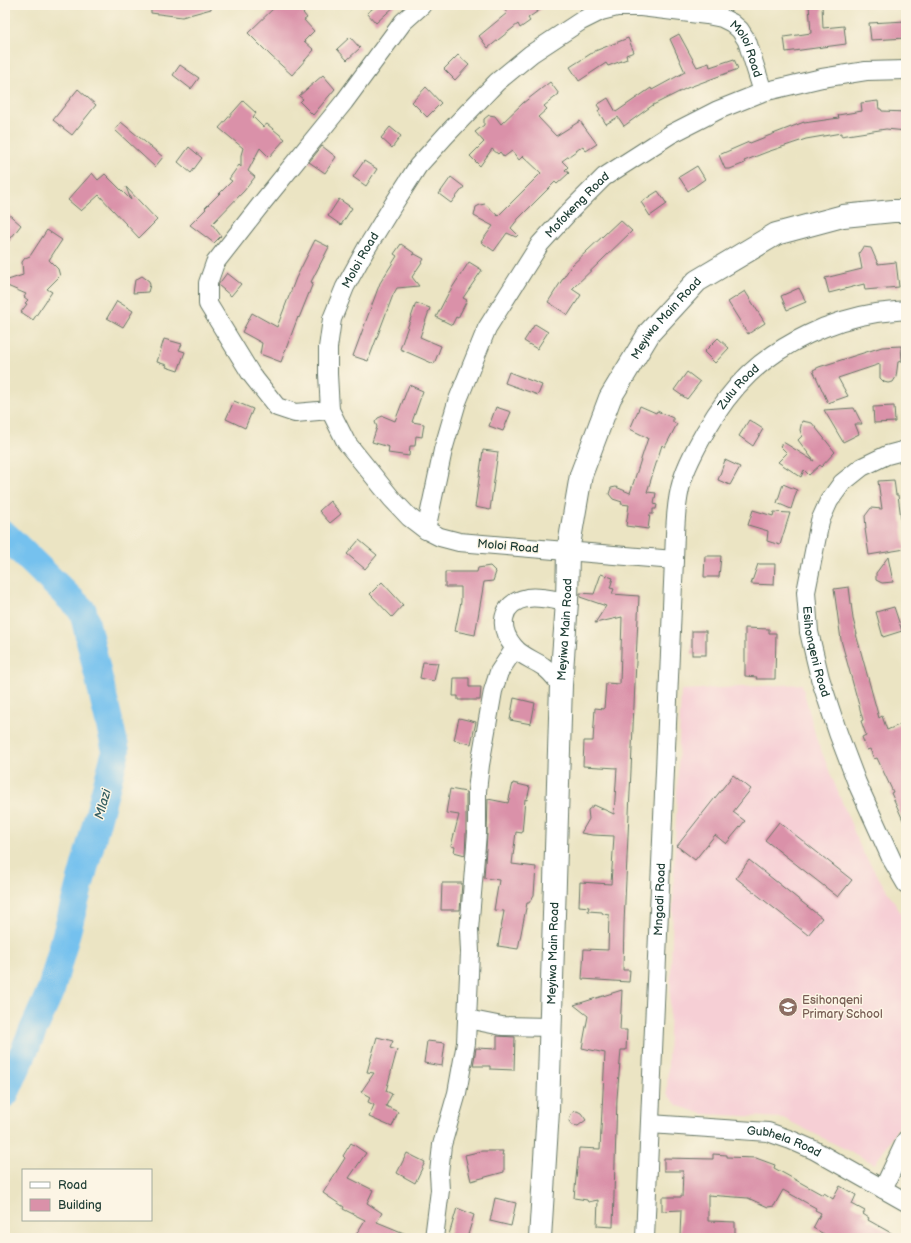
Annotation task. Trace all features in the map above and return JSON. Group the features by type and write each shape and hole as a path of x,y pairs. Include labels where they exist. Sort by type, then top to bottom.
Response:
{"street":[{"path":"330,410 295,412 277,407 251,374 208,304 208,283 216,263 257,209 344,102 403,22 422,5"},
{"name":"Moloi Road","path":"674,560 459,542 440,537 426,530 409,518 346,442 330,410 328,348 332,319 345,287 366,249 418,166 446,134 497,82 531,54 581,21 601,11 617,7 641,7 722,18 732,23 740,30 747,41 763,92"},
{"name":"Mofokeng Road","path":"426,530 444,450 460,394 487,328 540,244 570,211 610,174 671,134 718,110 763,92 829,76 866,71 906,70"},
{"name":"Meyiwa Main Road","path":"540,1238 548,1111 561,685 567,602 568,551 581,475 610,398 650,332 697,281 776,234 843,216 906,211"},
{"name":"Zulu Road","path":"674,560 676,517 682,482 694,450 718,410 749,374 781,349 814,331 842,321 875,313 906,310"},
{"name":"Esihonqeni Road","path":"906,450 887,455 862,467 842,483 829,501 820,521 806,592 809,632 820,678 838,733 857,783 892,860 906,884"},
{"name":"Mngadi Road","path":"644,1238 674,560"},
{"path":"561,685 544,667 515,648 508,639 503,627 504,615 511,606 520,600 542,598 567,602"},
{"path":"434,1238 440,1190 439,1173 442,1145 461,1075 468,1019 470,922 477,833 477,791 480,765 492,691 499,672 515,648"},
{"path":"468,1019 502,1026 550,1027"},
{"name":"Gubhela Road","path":"650,1124 768,1132 814,1150 906,1202"},
{"path":"883,1189 906,1140"}],"shaded area":[{"name":"Esihonqeni Primary School","path":"802,684 816,738 862,851 906,921 906,1115 875,1164 783,1118 703,1114 678,1106 667,1094 681,690"}],"building":[{"path":"151,5 211,5 211,9 182,17 151,13"},
{"path":"277,5 297,5 307,18 304,20 314,31 304,41 314,50 292,75 248,33"},
{"path":"377,5 396,5 376,23 367,13"},
{"path":"501,5 547,5 528,18 530,21 520,28 518,24 488,48 479,36 507,13"},
{"path":"809,5 822,5 823,28 844,26 846,44 786,52 784,37 811,33"},
{"path":"906,21 906,38 871,40 869,23"},
{"path":"679,34 697,67 709,63 710,67 734,59 738,69 687,88 653,105 624,126 618,117 606,124 598,111 600,109 597,105 608,98 616,112 651,88 652,90 685,72 670,39"},
{"path":"350,37 360,48 347,60 337,49"},
{"path":"628,38 634,52 626,55 627,59 608,66 606,63 579,81 570,67 595,51"},
{"path":"458,55 469,65 455,80 444,69"},
{"path":"180,65 199,78 191,89 173,75"},
{"path":"323,75 335,89 313,115 300,102 303,99 299,96"},
{"path":"550,82 559,94 544,106 547,109 538,117 556,136 580,121 597,144 586,151 583,146 562,161 568,167 565,170 569,173 557,184 555,182 518,219 511,228 518,235 516,237 507,233 494,251 481,242 493,226 474,216 476,207 485,204 498,216 541,173 523,156 519,160 512,151 504,157 500,152 498,154 492,149 480,166 470,156 484,142 475,132 484,125 484,119 489,115 495,116 501,124 523,103"},
{"path":"426,87 441,103 427,117 412,102"},
{"path":"78,89 96,105 72,135 53,120"},
{"path":"243,101 256,113 253,117 263,127 267,124 285,139 269,157 260,148 248,171 255,177 244,191 212,224 221,236 214,243 190,225 232,181 229,179 239,165 241,167 241,155 243,148 219,128"},
{"path":"878,101 879,109 882,111 906,112 906,131 886,129 841,136 841,133 806,139 744,161 745,163 730,169 725,169 719,155 749,142 750,143 804,122 839,118 838,115 862,111 861,103"},
{"path":"121,122 163,157 155,167 115,130"},
{"path":"390,127 401,136 392,148 381,138"},
{"path":"322,146 336,157 325,173 309,162"},
{"path":"189,147 202,158 191,173 178,162"},
{"path":"364,161 377,169 366,186 353,177"},
{"path":"697,166 705,179 688,191 679,177"},
{"path":"92,173 98,180 105,174 131,200 126,187 157,220 139,238 99,195 81,211 68,200"},
{"path":"451,177 464,187 451,203 439,194"},
{"path":"658,191 667,204 650,216 641,202"},
{"path":"339,199 352,208 341,225 328,216"},
{"path":"5,211 21,225 5,246"},
{"path":"620,220 632,231 572,289 581,295 568,315 548,302 571,266"},
{"path":"47,230 62,240 49,260 58,269 60,276 47,289 52,292 33,320 21,312 27,304 25,303 28,300 24,297 26,294 5,285 5,281 23,275 22,262 25,258 30,256"},
{"path":"315,240 329,247 311,282 313,283 281,362 260,354 262,343 242,332 252,313 277,327 296,278"},
{"path":"401,244 414,253 413,255 415,254 424,259 412,277 419,286 397,288 368,361 353,356 380,283 397,256 394,254"},
{"path":"863,247 871,248 878,264 896,262 899,287 865,290 864,284 829,293 825,278 862,269 859,253"},
{"path":"469,262 482,270 463,298 467,300 458,318 456,317 452,325 436,317 448,294"},
{"path":"227,273 241,284 231,296 218,285"},
{"path":"142,276 149,281 150,285 148,292 133,293 135,280"},
{"path":"799,288 806,302 787,310 781,296"},
{"path":"745,291 765,323 748,334 728,302"},
{"path":"117,301 133,311 123,327 107,318"},
{"path":"416,303 430,308 420,337 441,346 434,364 400,349"},
{"path":"535,324 548,332 537,349 524,341"},
{"path":"718,338 729,348 715,363 704,352"},
{"path":"164,339 182,344 179,350 185,352 178,371 157,362"},
{"path":"901,346 902,361 898,362 896,377 893,382 884,382 880,378 880,364 838,378 848,396 828,403 813,370 882,347"},
{"path":"509,372 542,385 538,395 505,383"},
{"path":"687,372 700,382 687,399 674,390"},
{"path":"409,385 423,391 412,422 424,424 422,437 416,436 415,446 410,446 409,456 388,453 389,447 372,442 377,427 375,422 378,418 383,416 395,421"},
{"path":"234,401 253,409 245,428 226,419"},
{"path":"640,406 673,418 673,422 677,424 665,447 662,445 647,492 656,493 654,504 657,505 656,509 653,509 653,514 650,514 648,529 626,526 629,505 621,504 622,502 613,499 609,494 611,488 616,487 630,493 648,438 630,429"},
{"path":"894,406 895,422 874,423 873,407"},
{"path":"496,407 511,412 503,431 489,426"},
{"path":"854,408 862,424 855,424 859,434 843,442 824,410"},
{"path":"749,420 763,429 753,446 739,436"},
{"path":"802,421 812,423 835,452 821,467 820,465 809,475 804,470 801,477 778,462 787,453 780,446 783,442 814,461 798,440 802,436 800,430"},
{"path":"483,450 498,452 490,510 475,507"},
{"path":"725,460 740,467 730,485 718,480"},
{"path":"894,480 896,495 898,495 905,549 869,555 865,529 865,516 871,508 882,509 878,481"},
{"path":"783,484 797,490 791,509 777,503"},
{"path":"330,501 341,514 330,523 319,511"},
{"path":"753,510 773,516 774,512 790,513 780,545 767,541 768,531 748,525"},
{"path":"359,540 377,555 365,569 347,554"},
{"path":"705,556 721,556 719,577 704,577"},
{"path":"888,557 893,582 882,583 876,580 876,573"},
{"path":"758,564 775,564 774,585 751,584"},
{"path":"490,566 496,572 493,581 484,582 475,635 455,631 461,602 461,587 445,587 445,572 477,572 478,568"},
{"path":"601,574 613,578 610,588 614,589 612,594 639,596 624,923 623,970 630,970 629,982 582,979 584,949 608,950 609,915 603,914 602,912 588,911 589,907 579,906 580,882 611,884 614,836 581,833 589,819 588,810 594,805 614,814 617,768 583,766 584,741 593,741 595,708 604,709 606,683 620,684 622,617 595,623 606,606 580,597 580,593 594,594"},
{"path":"382,582 403,605 392,617 370,594"},
{"path":"849,587 856,634 879,718 882,716 887,730 906,722 906,827 891,793 893,792 877,758 874,759 870,749 867,750 862,737 866,735 861,721 863,720 841,640 834,589"},
{"path":"894,607 902,631 883,637 876,612"},
{"path":"745,628 769,629 769,633 776,633 775,679 756,679 757,677 745,676"},
{"path":"692,631 706,631 706,655 692,655"},
{"path":"423,662 438,663 434,681 420,678"},
{"path":"454,678 469,678 469,687 481,687 480,700 458,700 458,696 453,696"},
{"path":"514,698 535,703 531,724 510,720"},
{"path":"459,718 476,722 471,744 454,740"},
{"path":"733,775 751,789 733,812 745,821 726,844 715,835 695,860 677,846"},
{"path":"513,783 530,787 527,800 525,799 522,833 516,832 512,864 536,867 534,895 529,903 527,903 518,949 498,946 504,911 494,910 499,880 484,878 488,799 508,803"},
{"path":"450,789 466,792 465,855 454,852 455,847 451,846 459,815 446,813"},
{"path":"779,822 852,880 838,897 765,840"},
{"path":"749,860 822,918 808,935 736,878"},
{"path":"442,883 462,883 460,910 441,910"},
{"path":"622,990 620,1030 627,1030 626,1050 621,1050 617,1098 613,1227 597,1226 598,1200 588,1202 587,1200 574,1198 579,1148 600,1149 605,1053 582,1048 588,1016 574,1005"},
{"path":"497,1036 515,1037 514,1070 490,1069 490,1066 473,1066 476,1048 497,1049"},
{"path":"377,1037 393,1041 390,1048 397,1050 386,1091 392,1094 386,1106 398,1112 392,1127 369,1117 374,1105 368,1102 370,1097 361,1092 374,1073 367,1072"},
{"path":"427,1041 445,1043 442,1066 424,1063"},
{"path":"577,1111 581,1113 586,1120 578,1126 572,1125 569,1121 571,1114"},
{"path":"351,1143 366,1153 349,1178 373,1190 367,1203 382,1213 377,1222 416,1238 354,1238 365,1220 343,1209 344,1207 323,1193 345,1158 343,1156"},
{"path":"482,1151 503,1151 504,1172 471,1181 465,1155"},
{"path":"407,1153 425,1162 415,1183 397,1173"},
{"path":"713,1154 727,1155 727,1157 756,1158 775,1165 774,1168 833,1199 840,1186 856,1195 852,1204 865,1211 863,1214 869,1218 868,1220 900,1238 831,1238 813,1228 821,1213 815,1210 816,1208 783,1190 774,1206 768,1207 748,1198 708,1195 708,1221 735,1222 735,1238 680,1236 681,1210 662,1211 662,1197 682,1197 683,1171 664,1171 664,1158 713,1159"},
{"path":"495,1198 516,1203 511,1226 490,1221"},
{"path":"457,1208 474,1215 467,1238 448,1238"}],"waterway":[{"name":"Mlazi","path":"5,535 83,611 116,751 51,990 5,1094"}],"place":[{"name":"Esihonqeni Primary School","path":"788,1007"}]}
